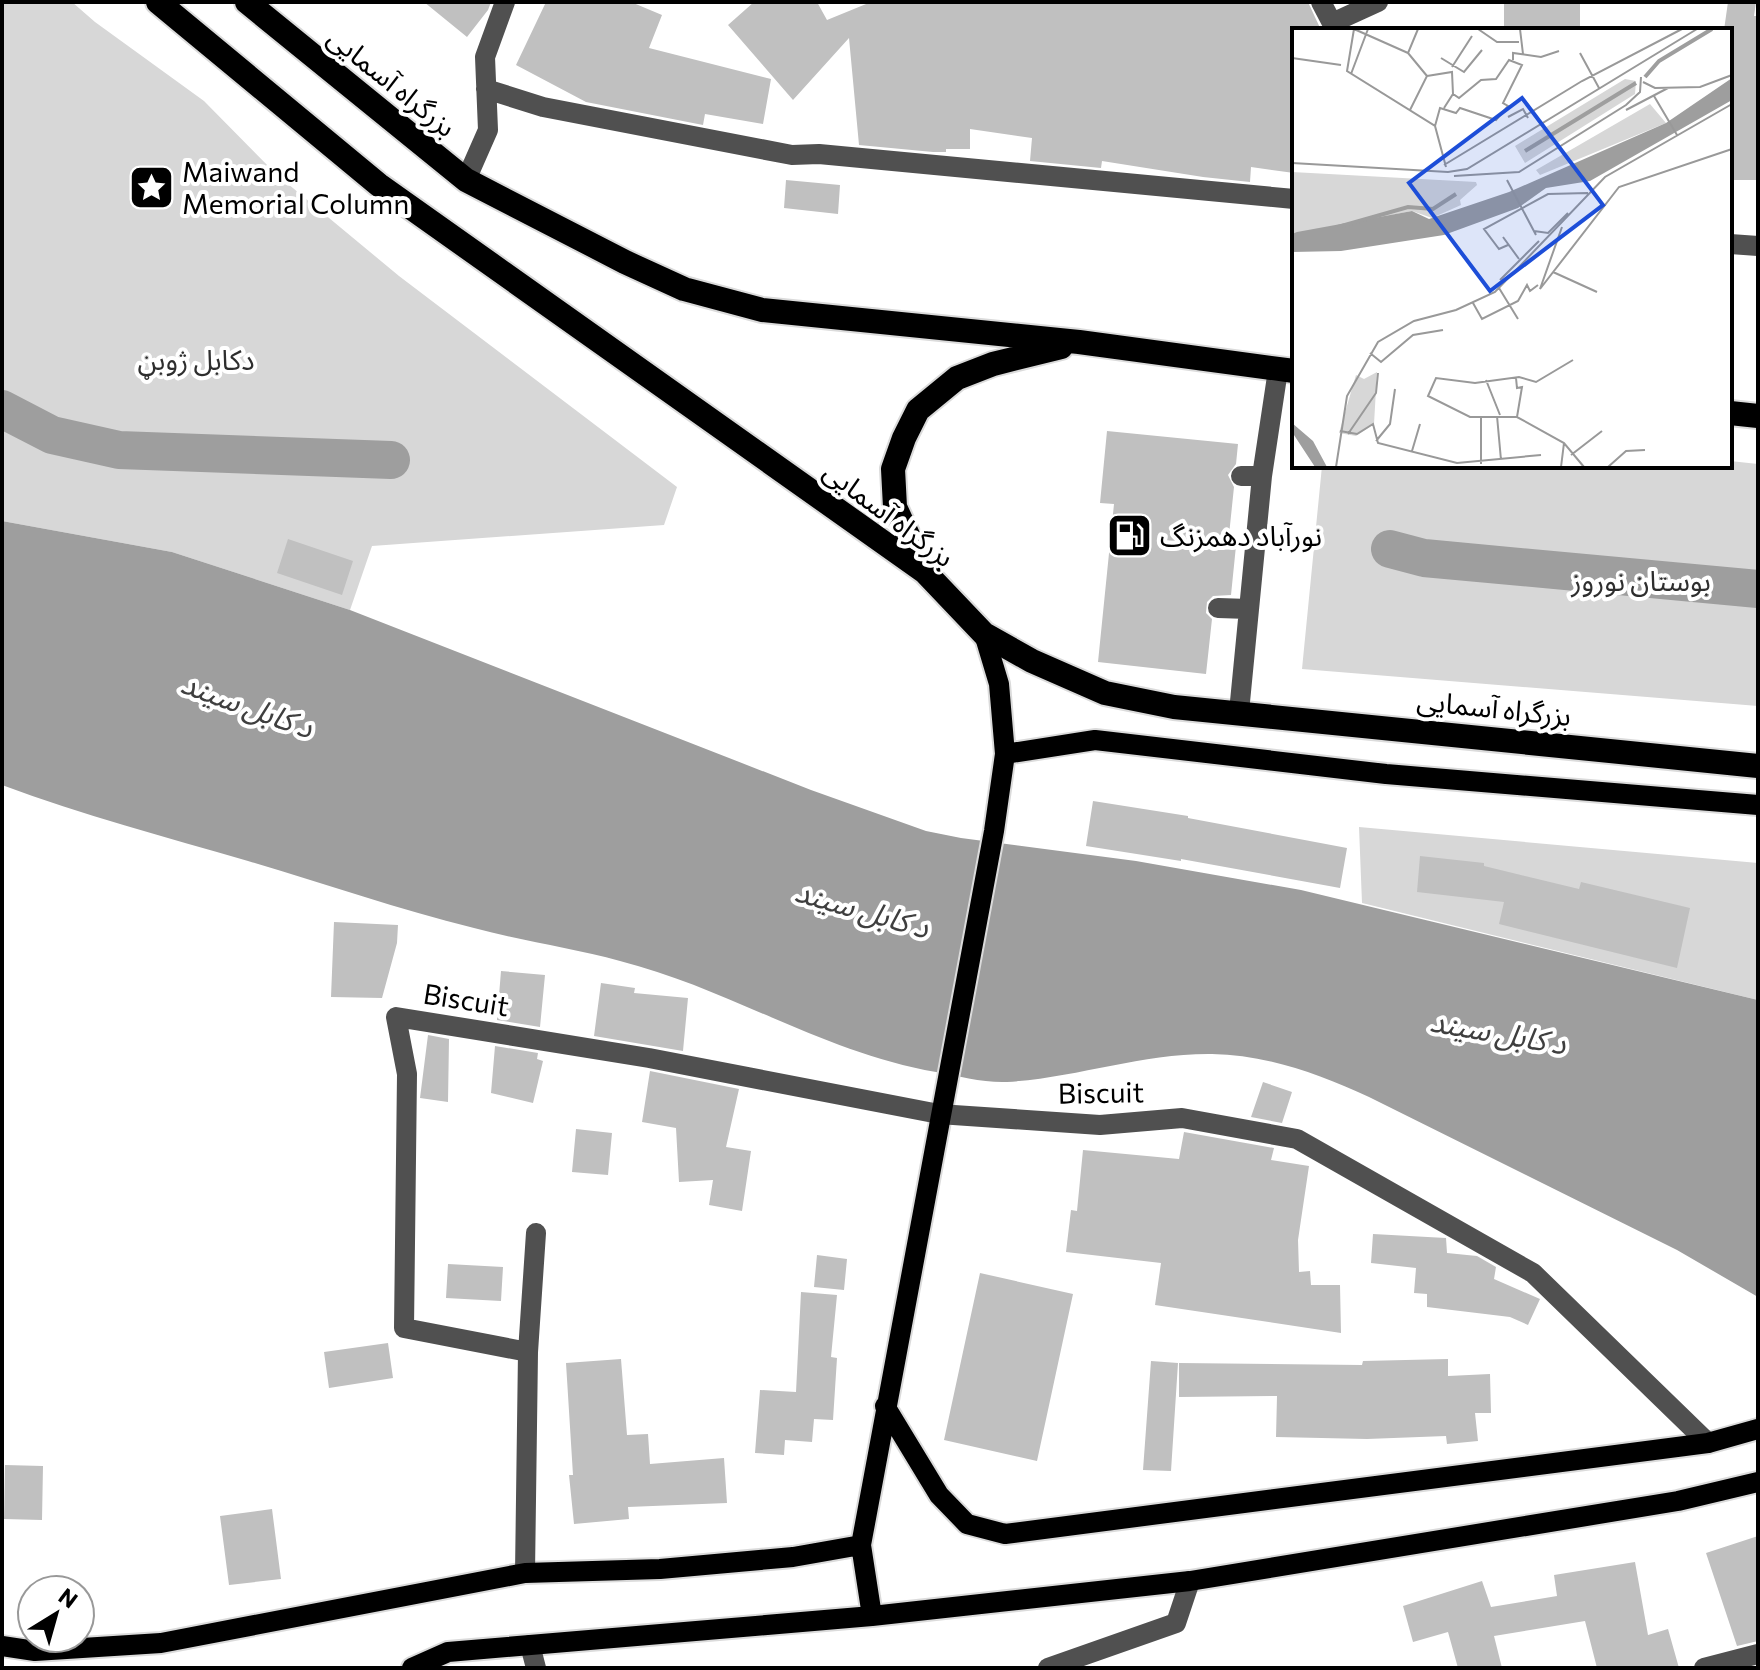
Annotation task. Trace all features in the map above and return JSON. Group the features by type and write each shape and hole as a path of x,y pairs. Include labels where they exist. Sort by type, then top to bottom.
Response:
{"highway":[{"name":"بزرگراه آسمایی","path":"158,2 379,185 925,572 984,634 1032,661 1105,693 1174,707 1758,766"},
{"name":"بزرگراه آسمایی","path":"247,2 466,180 684,289 762,310 1079,342 1286,371"},
{"path":"925,572 895,507 893,469 918,410 957,378 993,364 1079,342"},
{"path":"1732,413 1758,416"}],"main road":[{"path":"872,1616 861,1545 994,831 1005,754 999,684 984,634"},
{"path":"1005,754 1095,740 1386,774 1758,805"},
{"path":"885,1406 939,1495 967,1524 1005,1534 1708,1443 1758,1429"},
{"path":"412,1668 448,1652 872,1616 1190,1581 1678,1501 1758,1482"},
{"path":"2,1646 35,1651 161,1643 525,1573 674,1567 793,1557 861,1545"}],"street":[{"path":"466,180 488,130 485,57 505,2"},
{"path":"1321,2 1332,23 1378,2"},
{"path":"486,89 543,107 792,155 819,154 1292,199"},
{"path":"1732,244 1758,246"},
{"path":"1239,712 1262,476 1286,371"},
{"path":"1241,476 1262,476"},
{"path":"1218,608 1249,609"},
{"name":"Biscuit","path":"528,1352 404,1328 407,1074 396,1017 649,1058 939,1114 1100,1125 1182,1118 1297,1139 1533,1273 1708,1443"},
{"path":"525,1573 528,1352 536,1233"},
{"path":"1048,1668 1176,1623 1190,1581"},
{"path":"530,1645 536,1668"},
{"path":"1704,1668 1758,1654"}],"green space":[{"name":"دکابل ژوبڼ","path":"2,2 72,2 204,101 276,174 399,276 677,487 664,525 372,546 350,610 172,552 2,521"},
{"name":"بوستان نوروز","path":"1732,461 1758,464 1758,706 1302,669 1322,468 1732,468"},
{"path":"1359,827 1758,863 1758,1000 1362,903"}],"water":[{"name":"د کابل سيند","path":"2,521 172,552 350,610 811,790 926,831 1136,861 1301,890 1758,1000 1758,1297 1677,1250 1369,1097 1293,1067 1233,1055 1186,1055 1007,1082 980,1080 894,1063 660,973 602,956 492,933 417,913 94,816 2,785"}],"building":[{"path":"424,2 491,2 467,37"},
{"path":"546,2 631,2 662,15 649,48 771,79 763,124 705,114 703,125 586,102 516,65"},
{"path":"754,2 817,2 827,20 871,2 1308,2 1320,28 1292,28 1292,173 1251,167 1250,182 1102,161 1101,168 1030,161 1032,138 970,129 970,149 933,152 859,145 849,38 793,100 728,25"},
{"path":"1504,2 1580,2 1580,28 1504,28"},
{"path":"1728,2 1756,2 1758,180 1732,180 1732,28 1724,28"},
{"path":"786,180 840,185 838,214 784,208"},
{"path":"1107,431 1238,444 1236,464 1228,475 1234,487 1229,535 1237,536 1231,595 1213,596 1207,602 1206,613 1212,619 1206,674 1098,662 1114,504 1100,503"},
{"path":"288,539 353,561 342,595 277,573"},
{"path":"1093,801 1188,816 1347,848 1340,888 1181,859 1086,846"},
{"path":"1420,856 1484,863 1484,866 1579,889 1581,882 1690,908 1677,968 1499,924 1504,902 1417,892"},
{"path":"334,922 398,925 397,943 382,998 331,997"},
{"path":"501,971 545,975 540,1027 497,1020"},
{"path":"601,983 635,988 634,993 688,998 683,1051 594,1036"},
{"path":"428,1035 449,1039 448,1102 420,1098"},
{"path":"495,1046 538,1053 537,1059 543,1061 533,1103 491,1093"},
{"path":"650,1071 739,1089 726,1147 751,1151 742,1211 709,1205 713,1180 679,1182 676,1128 642,1122"},
{"path":"1263,1082 1292,1092 1282,1123 1251,1117"},
{"path":"576,1129 612,1133 608,1175 572,1172"},
{"path":"1184,1132 1274,1148 1271,1160 1309,1166 1298,1240 1299,1272 1310,1271 1311,1285 1340,1285 1341,1333 1155,1305 1161,1263 1066,1252 1071,1210 1077,1211 1083,1150 1179,1159"},
{"path":"1373,1234 1446,1238 1447,1253 1477,1256 1496,1267 1494,1279 1540,1299 1528,1325 1510,1317 1427,1307 1427,1294 1414,1293 1416,1268 1371,1263"},
{"path":"817,1255 847,1259 844,1290 814,1287"},
{"path":"448,1264 503,1267 501,1301 446,1298"},
{"path":"980,1273 1073,1294 1037,1461 944,1440"},
{"path":"801,1292 837,1295 831,1357 837,1358 833,1420 814,1419 812,1442 785,1440 784,1455 755,1453 760,1390 796,1392"},
{"path":"388,1343 393,1378 329,1388 324,1352"},
{"path":"621,1359 627,1435 648,1434 650,1464 724,1458 727,1503 628,1507 629,1519 574,1524 569,1475 573,1475 566,1363"},
{"path":"1448,1359 1448,1376 1490,1374 1491,1413 1475,1413 1478,1441 1447,1444 1446,1436 1367,1439 1276,1437 1277,1396 1179,1397 1179,1363 1362,1365 1363,1361"},
{"path":"1151,1361 1178,1363 1171,1471 1143,1470"},
{"path":"5,1465 43,1466 42,1520 4,1519"},
{"path":"272,1509 281,1579 229,1585 220,1516"},
{"path":"1758,1536 1758,1641 1737,1646 1706,1553"},
{"path":"1635,1562 1648,1635 1668,1629 1679,1668 1597,1668 1585,1621 1494,1636 1502,1668 1458,1668 1448,1632 1413,1642 1403,1606 1482,1581 1491,1607 1557,1596 1554,1575"}],"waterway":[{"path":"2,409 52,435 119,450 391,460"},
{"path":"1390,549 1424,558 1758,589"}],"place":[{"name":"Maiwand Memorial Column","path":"151,188"},
{"name":"نورآباد دهمزنگ","path":"1129,536"}]}
